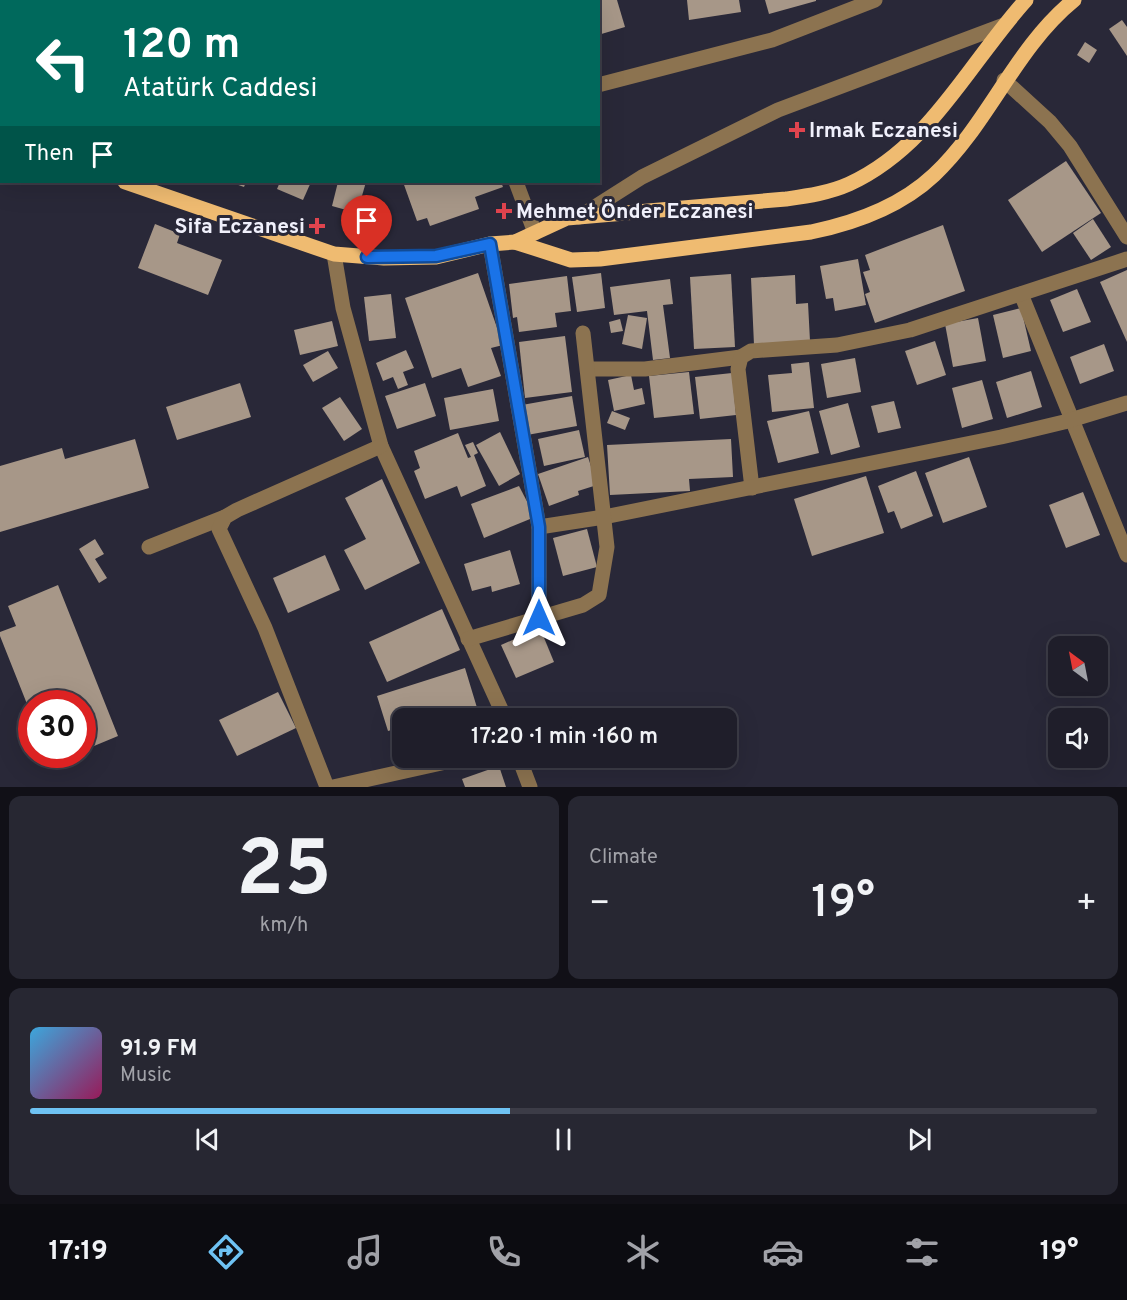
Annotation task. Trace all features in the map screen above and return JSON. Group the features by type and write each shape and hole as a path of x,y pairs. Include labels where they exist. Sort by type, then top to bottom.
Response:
{"main road":[{"path":"132,183 334,254 384,258 436,256 490,244 515,242 567,218 820,194 847,185 898,155 920,135 1004,25 1026,0"},
{"path":"515,242 571,260 600,259 811,232 844,225 895,202 933,176 972,130 1004,80 1040,33 1074,0"}],"street":[{"path":"600,84 772,40 875,0"},
{"path":"579,217 642,177 777,110 1004,25"},
{"path":"1004,80 1050,122 1070,146 1127,237"},
{"path":"516,183 535,233"},
{"path":"490,244 539,527 539,618"},
{"path":"334,254 343,308 381,446 500,708"},
{"path":"588,369 645,369 741,357 751,351 837,345 910,330 1127,259"},
{"path":"1020,294 1127,555"},
{"path":"468,639 583,605 599,595 607,547 583,333"},
{"path":"741,357 738,369 752,488"},
{"path":"539,527 604,517 752,488 1072,420 1127,404"},
{"path":"149,546 225,517 381,446"},
{"path":"225,517 219,529 265,628 327,787"},
{"path":"333,787 419,768"},
{"path":"523,768 530,787"}],"building":[{"path":"600,0 617,0 625,27 600,34"},
{"path":"687,0 739,0 741,12 689,20"},
{"path":"765,0 816,0 816,1 769,14"},
{"path":"1122,20 1127,27 1127,56 1109,29"},
{"path":"1085,42 1097,50 1089,63 1077,55"},
{"path":"1066,161 1101,213 1042,252 1008,200"},
{"path":"233,183 246,183 244,187"},
{"path":"280,183 311,183 303,200 277,189"},
{"path":"338,183 366,183 357,213 332,206"},
{"path":"403,183 501,183 503,187 475,197 479,209 430,226 427,218 417,221"},
{"path":"1093,219 1111,247 1091,260 1073,233"},
{"path":"155,224 180,234 177,243 222,260 208,295 138,268"},
{"path":"943,225 965,291 875,323 865,294 870,292 863,272 870,270 865,255"},
{"path":"858,259 866,305 835,311 833,298 826,299 820,266"},
{"path":"1127,270 1127,342 1100,282"},
{"path":"478,273 503,345 491,348 501,376 468,387 461,368 432,378 405,298"},
{"path":"601,273 605,308 577,312 572,277"},
{"path":"731,274 735,347 694,349 690,277"},
{"path":"795,275 796,304 808,303 810,341 754,345 751,278"},
{"path":"567,276 571,311 555,313 557,327 519,332 517,317 513,318 509,284"},
{"path":"670,279 673,304 663,305 670,358 653,360 647,311 614,315 610,287"},
{"path":"1077,289 1091,322 1063,332 1050,300"},
{"path":"391,294 396,338 369,341 364,297"},
{"path":"1021,308 1031,351 1003,358 993,315"},
{"path":"628,315 647,318 642,349 622,344"},
{"path":"978,318 986,361 953,367 945,324"},
{"path":"620,319 623,331 611,333 609,322"},
{"path":"332,321 338,346 300,355 294,330"},
{"path":"565,336 572,392 525,398 519,342"},
{"path":"935,341 946,375 917,385 905,351"},
{"path":"1104,344 1114,371 1080,384 1070,357"},
{"path":"406,350 414,368 403,372 408,385 398,389 393,377 383,381 376,363"},
{"path":"328,351 338,368 313,382 303,365"},
{"path":"855,358 861,392 827,398 821,364"},
{"path":"809,362 814,408 772,412 768,375 792,373 791,364"},
{"path":"1031,371 1042,407 1007,418 996,382"},
{"path":"689,372 694,414 654,418 649,376"},
{"path":"732,373 736,415 700,419 695,377"},
{"path":"631,375 634,390 642,388 645,404 614,411 608,380"},
{"path":"982,380 993,419 962,428 952,388"},
{"path":"240,383 251,417 177,440 166,407"},
{"path":"425,383 436,416 397,429 385,396"},
{"path":"493,389 499,421 450,430 444,398"},
{"path":"572,396 577,426 527,435 522,405"},
{"path":"340,397 362,429 344,441 322,408"},
{"path":"894,401 901,428 878,433 871,406"},
{"path":"848,403 860,447 831,455 819,411"},
{"path":"612,411 630,418 625,430 607,423"},
{"path":"809,411 819,453 778,463 767,421"},
{"path":"579,430 585,457 544,466 538,439"},
{"path":"500,432 520,474 499,486 476,445"},
{"path":"458,433 468,458 471,457 465,445 473,442 478,453 474,455 486,486 461,497 457,486 425,499 414,471 420,468 414,451"},
{"path":"135,439 149,488 0,532 0,466 62,448 65,459"},
{"path":"731,439 733,477 689,479 690,491 610,495 607,445"},
{"path":"588,457 597,485 578,491 579,495 549,506 538,474"},
{"path":"969,457 987,507 943,523 925,473"},
{"path":"916,471 933,516 901,529 894,511 888,513 878,486"},
{"path":"866,476 884,533 812,556 794,499"},
{"path":"382,479 420,563 365,590 344,550 366,539 345,498"},
{"path":"519,486 535,517 484,538 471,504"},
{"path":"1083,492 1100,535 1066,548 1049,505"},
{"path":"587,529 597,567 563,576 553,538"},
{"path":"95,539 104,554 95,559 107,578 99,583 79,549"},
{"path":"510,550 520,584 492,592 491,586 472,591 464,564"},
{"path":"325,555 340,590 288,613 273,578"},
{"path":"58,585 118,736 96,745 96,690 21,690 0,636 0,632 16,626 8,606"},
{"path":"442,609 460,650 387,682 369,642"},
{"path":"540,628 554,662 516,678 501,645"},
{"path":"465,668 477,708 392,708 392,730 388,731 377,696"},
{"path":"278,692 296,728 237,756 219,720"},
{"path":"500,768 506,787 465,787 462,779"}],"place":[{"name":"Irmak Eczanesi","path":"797,130"},
{"name":"Mehmet Önder Eczanesi","path":"504,211"},
{"name":"Sifa Eczanesi","path":"317,226"}],"route":[{"path":"367,257 436,256 490,244 539,527 539,618"}]}
